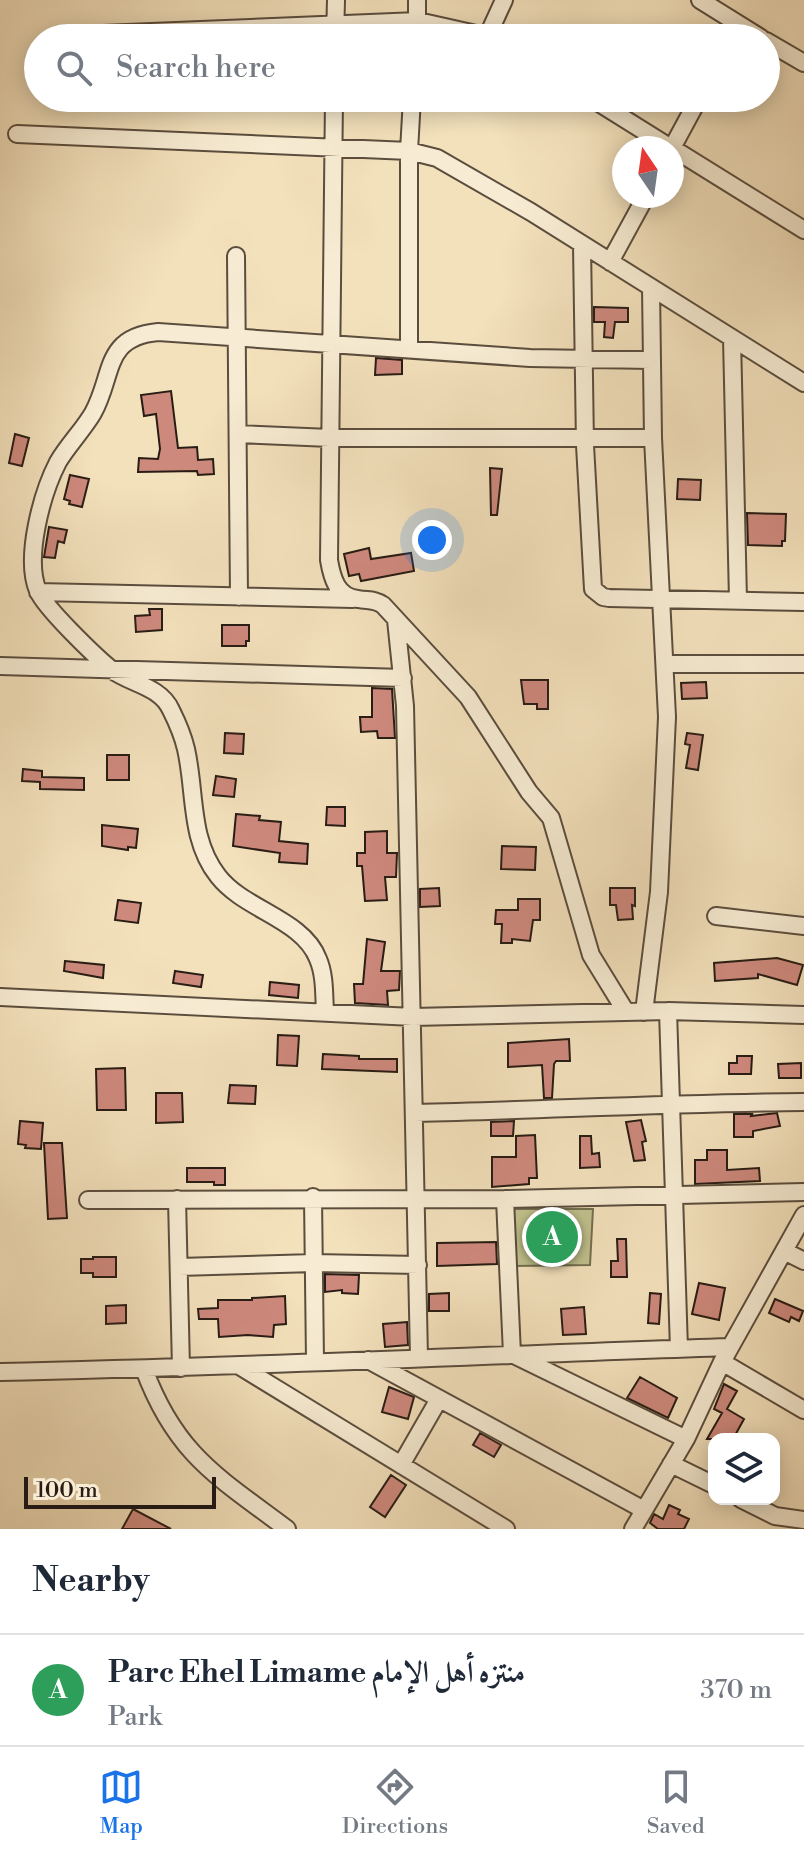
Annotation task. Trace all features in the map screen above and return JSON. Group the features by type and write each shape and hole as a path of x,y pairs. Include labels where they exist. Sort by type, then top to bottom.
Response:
{"street":[{"path":"335,24 336,0"},
{"path":"417,0 418,24"},
{"path":"495,24 504,0"},
{"path":"700,0 727,24"},
{"path":"393,24 418,21 433,24"},
{"path":"780,49 804,63"},
{"path":"334,112 331,569 337,587 355,599"},
{"path":"409,348 411,112"},
{"path":"614,112 653,136"},
{"path":"678,136 691,112"},
{"path":"17,134 409,151 437,158 804,383"},
{"path":"684,155 804,230"},
{"path":"610,262 639,208"},
{"path":"582,245 585,438 593,589 609,598 804,602"},
{"path":"236,256 239,597"},
{"path":"644,1012 659,892 667,717 653,438 651,287"},
{"path":"325,1013 320,962 306,939 232,891 220,880 203,852 198,837 186,748 170,706 154,691 114,671 38,592 33,554 40,509 59,461 100,401 110,362 118,349 143,333 583,359 652,360"},
{"path":"732,338 738,600"},
{"path":"238,434 330,438 653,438"},
{"path":"38,592 376,600 468,697 529,792 551,818 591,955 626,1012"},
{"path":"396,620 403,678 419,1357"},
{"path":"665,664 804,664"},
{"path":"0,666 403,678"},
{"path":"716,916 804,926"},
{"path":"0,997 413,1017 668,1011 804,1015"},
{"path":"668,1011 679,1349"},
{"path":"415,1113 568,1110 669,1103 804,1102"},
{"path":"88,1200 313,1197 505,1199 804,1192"},
{"path":"313,1197 315,1361"},
{"path":"177,1199 181,1368"},
{"path":"505,1199 512,1354"},
{"path":"636,1528 686,1439 726,1354 804,1215"},
{"path":"784,1251 804,1261"},
{"path":"179,1267 314,1263 418,1265"},
{"path":"0,1372 240,1367 315,1361 679,1349 726,1354 804,1410"},
{"path":"512,1354 686,1439"},
{"path":"366,1359 644,1510"},
{"path":"240,1367 506,1529"},
{"path":"144,1369 154,1397 186,1447 206,1469 287,1529"},
{"path":"401,1465 439,1399"},
{"path":"671,1464 708,1482"},
{"path":"753,1505 775,1516 804,1520"}],"green space":[{"path":"511,1209 593,1209 590,1265 514,1266"}],"building":[{"path":"594,307 628,308 628,322 615,322 613,338 604,337 605,322 594,322"},
{"path":"376,358 402,360 402,374 375,375"},
{"path":"171,391 178,448 197,447 198,460 213,459 214,474 198,475 197,471 138,472 139,458 158,459 160,449 156,414 144,416 141,395"},
{"path":"15,434 29,438 22,466 9,463"},
{"path":"490,468 502,469 497,515 491,515"},
{"path":"70,475 89,479 82,507 69,504 70,501 64,499"},
{"path":"678,479 701,480 700,500 677,499"},
{"path":"747,513 786,514 782,546 748,545"},
{"path":"49,527 67,530 64,543 58,541 55,558 44,557"},
{"path":"369,548 371,559 411,553 414,571 361,581 359,574 349,576 344,554"},
{"path":"149,609 162,609 162,630 136,632 135,616 150,615"},
{"path":"222,625 249,625 246,646 222,646"},
{"path":"521,680 548,680 548,709 537,709 537,704 524,704"},
{"path":"706,682 707,698 682,699 681,683"},
{"path":"372,688 392,689 395,738 378,738 377,731 361,732 360,717 372,717"},
{"path":"225,733 244,734 243,754 224,753"},
{"path":"687,733 703,735 698,770 686,768 690,745 685,744"},
{"path":"107,755 129,755 129,780 107,780"},
{"path":"23,769 42,771 42,777 84,778 84,790 40,789 40,782 22,781"},
{"path":"216,776 236,779 234,797 213,795"},
{"path":"327,807 345,807 345,826 326,825"},
{"path":"236,814 281,822 279,841 308,844 307,864 279,862 280,853 233,846"},
{"path":"102,825 138,829 136,848 128,847 128,850 102,846"},
{"path":"387,831 387,853 397,853 396,877 385,877 387,900 365,901 362,866 357,866 357,853 365,853 365,832"},
{"path":"502,846 536,847 535,870 501,869"},
{"path":"439,888 440,906 420,907 420,889"},
{"path":"610,888 635,888 633,919 618,920 616,905 610,905"},
{"path":"518,899 540,899 540,920 533,920 530,941 512,939 512,943 501,943 502,924 495,924 496,910 518,910"},
{"path":"118,900 141,903 138,923 115,920"},
{"path":"367,939 385,942 381,971 400,971 399,990 387,991 388,1005 355,1003 354,984 363,984"},
{"path":"777,958 803,965 797,985 758,974 758,978 715,981 714,963"},
{"path":"65,961 104,965 103,978 64,971"},
{"path":"175,971 203,975 201,987 173,983"},
{"path":"270,982 299,985 298,998 269,995"},
{"path":"278,1035 299,1036 297,1066 277,1065"},
{"path":"569,1039 570,1061 556,1061 554,1064 552,1098 544,1098 542,1065 508,1067 508,1043"},
{"path":"323,1054 359,1056 359,1059 397,1059 397,1072 322,1069"},
{"path":"737,1056 752,1056 751,1074 729,1074 729,1063 737,1063"},
{"path":"801,1063 801,1078 779,1078 778,1064"},
{"path":"125,1068 126,1110 97,1110 96,1069"},
{"path":"230,1085 256,1086 255,1104 228,1103"},
{"path":"156,1093 182,1093 183,1122 156,1123"},
{"path":"777,1113 780,1126 753,1131 753,1137 734,1137 734,1114"},
{"path":"641,1120 646,1141 642,1142 645,1160 634,1161 626,1122"},
{"path":"20,1121 43,1123 41,1149 25,1148 26,1145 18,1144"},
{"path":"514,1121 513,1136 491,1136 491,1122"},
{"path":"535,1135 537,1178 529,1178 529,1184 492,1187 492,1157 516,1157 516,1136"},
{"path":"580,1136 591,1136 592,1154 599,1153 600,1167 580,1168"},
{"path":"44,1143 62,1143 67,1218 48,1219"},
{"path":"707,1150 727,1150 727,1170 759,1168 760,1181 695,1184 695,1160 707,1160"},
{"path":"187,1168 225,1168 225,1185 187,1182"},
{"path":"617,1239 626,1239 627,1277 611,1277 611,1261 618,1261"},
{"path":"496,1242 497,1264 437,1266 437,1243"},
{"path":"116,1257 116,1277 93,1277 93,1273 81,1273 81,1259"},
{"path":"325,1274 359,1275 358,1294 342,1293 342,1290 325,1292"},
{"path":"699,1283 725,1288 719,1320 692,1314"},
{"path":"449,1293 449,1311 429,1311 429,1294"},
{"path":"650,1293 661,1294 659,1324 648,1323"},
{"path":"285,1296 286,1324 274,1325 273,1337 219,1337 218,1319 199,1319 198,1309 218,1308 218,1300"},
{"path":"775,1299 803,1311 799,1321 791,1317 789,1322 769,1313"},
{"path":"126,1305 126,1323 106,1324 106,1306"},
{"path":"584,1307 586,1334 563,1335 561,1309"},
{"path":"407,1322 408,1345 385,1347 383,1324"},
{"path":"640,1377 677,1398 668,1418 627,1398"},
{"path":"724,1384 737,1391 727,1409 744,1419 736,1433 710,1433 722,1413 714,1409"},
{"path":"389,1387 414,1397 408,1419 382,1412"},
{"path":"480,1433 501,1445 494,1457 473,1445"},
{"path":"391,1475 406,1485 385,1517 370,1507"},
{"path":"669,1505 689,1519 684,1529 658,1529 650,1523 654,1514 663,1519"},
{"path":"133,1509 171,1529 122,1529"}],"place":[{"name":"Parc Ehel Limame منتزه أهل الإمام","path":"552,1237"}]}
